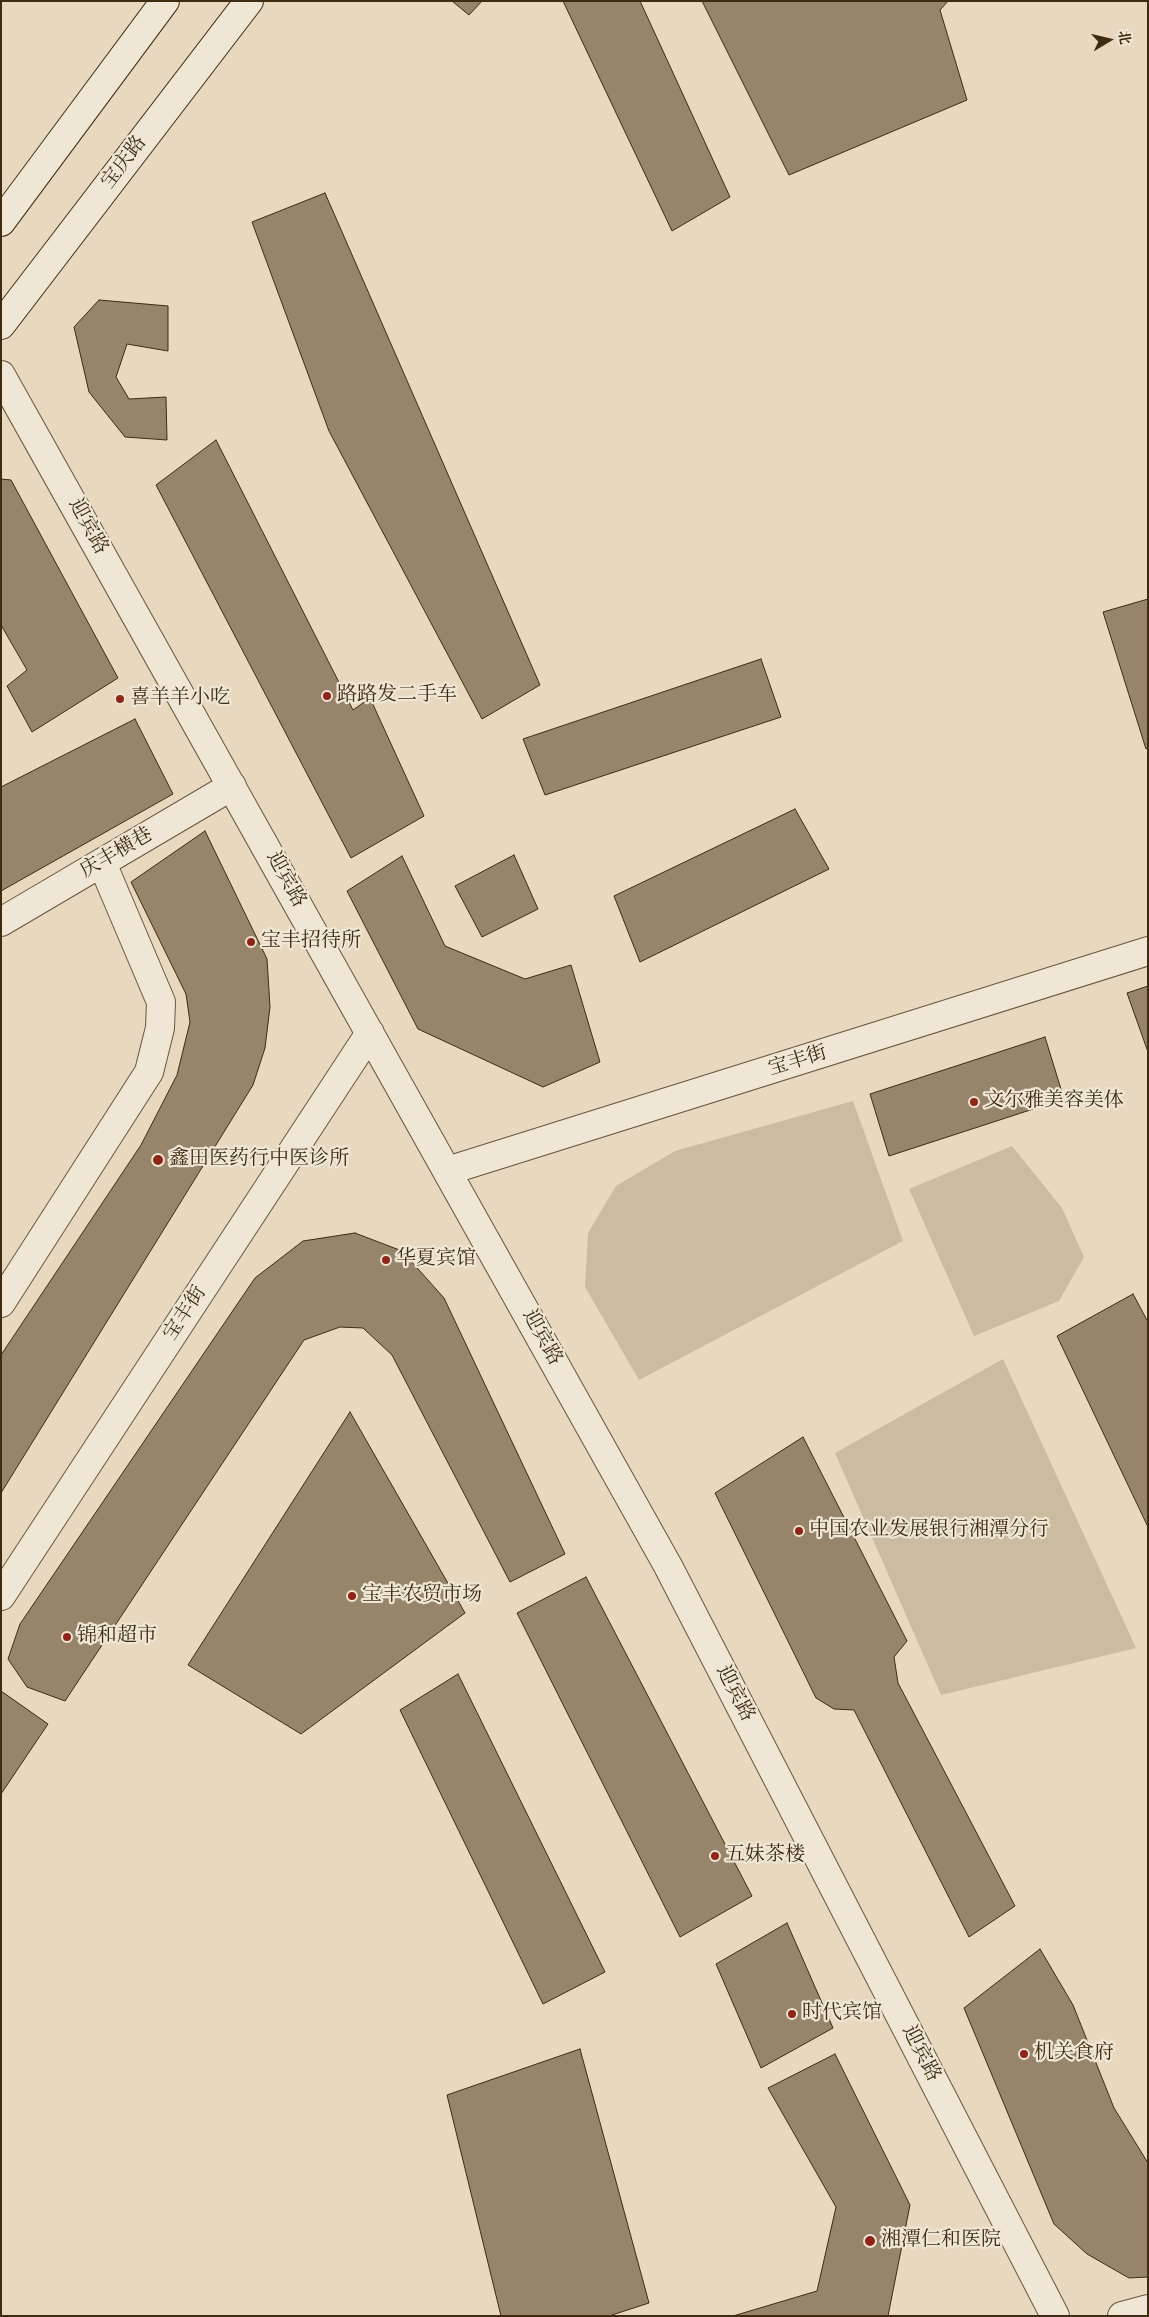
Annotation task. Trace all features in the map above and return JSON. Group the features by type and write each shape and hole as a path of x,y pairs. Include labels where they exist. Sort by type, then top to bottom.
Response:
{"street":[{"path":"1,222 165,1"},
{"name":"宝庆路","path":"1,325 249,1"},
{"name":"迎宾路","path":"1,375 668,1566 1055,2316"},
{"name":"庆丰横巷","path":"1,922 232,786"},
{"path":"1,1302 149,1072 160,1028 160,1002 102,863"},
{"name":"宝丰街","path":"447,1170 1148,951"},
{"name":"宝丰街","path":"1,1596 370,1033"},
{"path":"1122,2316 1148,2309"}],"shaded area":[{"path":"853,1101 903,1241 639,1380 585,1287 588,1233 616,1186 675,1151"},
{"path":"1012,1146 1062,1208 1084,1257 1059,1301 974,1336 909,1189"},
{"path":"1003,1359 1136,1648 941,1695 835,1453"}],"building":[{"path":"452,1 482,1 469,15"},
{"path":"563,1 640,1 730,197 672,231"},
{"path":"702,1 948,1 940,10 967,100 789,175"},
{"path":"325,193 540,685 482,719 329,431 252,222"},
{"path":"99,300 168,306 168,351 127,344 116,377 129,399 166,397 167,440 125,437 89,392 74,327"},
{"path":"216,440 353,710 370,698 424,816 351,858 156,485"},
{"path":"1,479 11,480 118,678 32,732 7,686 27,670 1,625"},
{"path":"1148,599 1148,748 1146,749 1103,612"},
{"path":"761,659 781,717 545,795 523,739"},
{"path":"135,719 173,794 1,891 1,787"},
{"path":"795,809 829,869 640,962 614,896"},
{"path":"205,831 267,959 270,1007 265,1048 253,1085 1,1493 1,1355 141,1145 177,1075 190,1022 186,994 131,882"},
{"path":"514,855 538,909 482,937 455,886"},
{"path":"402,856 445,946 525,979 571,965 600,1062 543,1087 418,1029 347,891"},
{"path":"1148,986 1148,1052 1127,993"},
{"path":"1045,1037 1064,1099 889,1156 870,1094"},
{"path":"355,1233 402,1251 444,1298 565,1554 510,1582 392,1355 363,1328 340,1327 304,1340 65,1701 27,1687 8,1659 20,1624 255,1278 303,1241"},
{"path":"1133,1294 1148,1322 1148,1527 1057,1336"},
{"path":"350,1412 465,1613 301,1734 188,1665"},
{"path":"803,1437 907,1641 894,1657 898,1683 1015,1906 969,1937 854,1710 834,1709 816,1698 715,1493"},
{"path":"586,1577 752,1896 680,1937 517,1613"},
{"path":"458,1674 605,1972 543,2004 400,1710"},
{"path":"1,1691 48,1724 1,1794"},
{"path":"787,1923 833,2028 761,2068 716,1964"},
{"path":"1040,1949 1073,2005 1114,2108 1148,2163 1148,2277 1129,2278 1087,2254 1054,2224 964,2008"},
{"path":"580,2049 649,2303 609,2316 501,2316 447,2095"},
{"path":"835,2054 910,2205 888,2316 733,2316 817,2291 836,2207 768,2088"}],"place":[{"name":"路路发二手车","path":"327,696"},
{"name":"喜羊羊小吃","path":"120,699"},
{"name":"宝丰招待所","path":"251,942"},
{"name":"文尔雅美容美体","path":"974,1102"},
{"name":"鑫田医药行中医诊所","path":"158,1160"},
{"name":"华夏宾馆","path":"386,1260"},
{"name":"中国农业发展银行湘潭分行","path":"799,1531"},
{"name":"宝丰农贸市场","path":"352,1596"},
{"name":"锦和超市","path":"67,1637"},
{"name":"五妹茶楼","path":"715,1856"},
{"name":"时代宾馆","path":"792,2014"},
{"name":"机关食府","path":"1024,2054"},
{"name":"湘潭仁和医院","path":"870,2241"}]}
